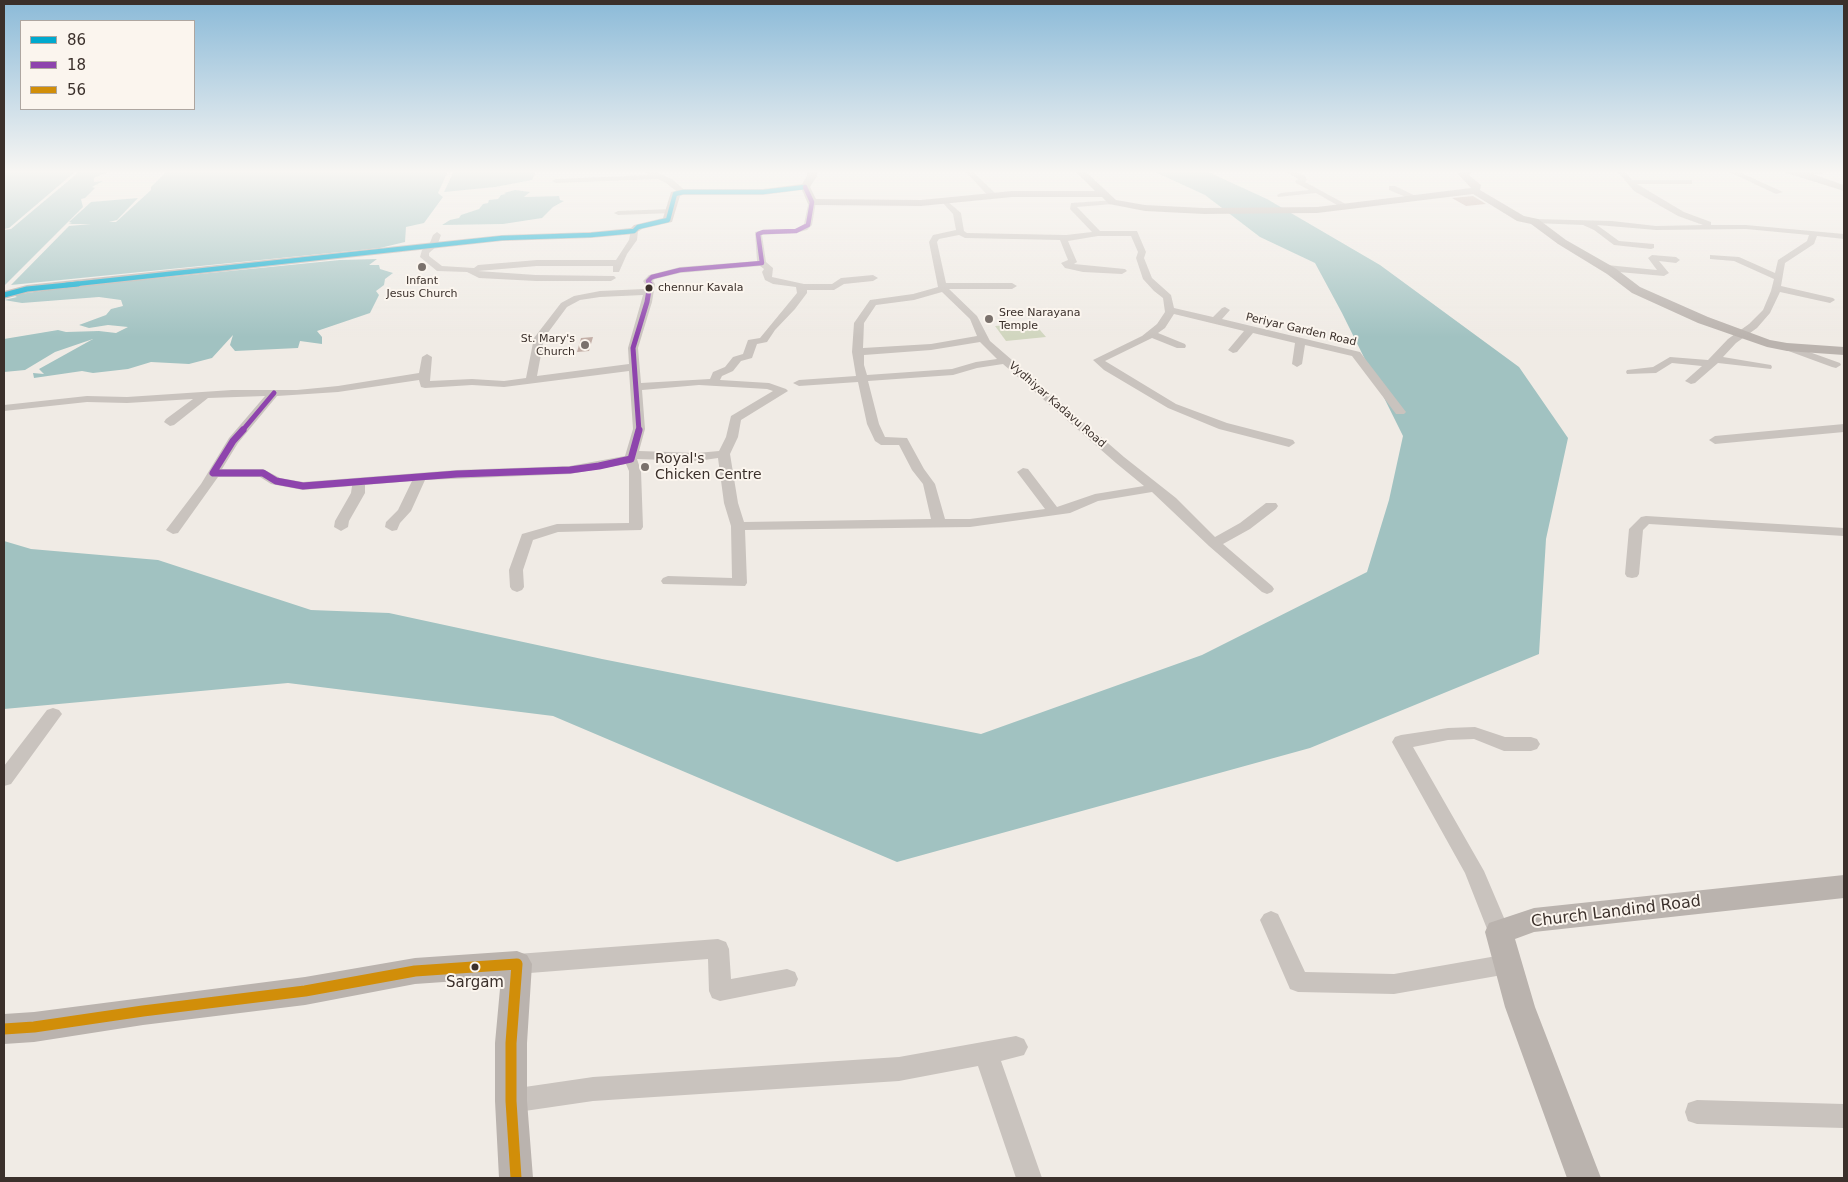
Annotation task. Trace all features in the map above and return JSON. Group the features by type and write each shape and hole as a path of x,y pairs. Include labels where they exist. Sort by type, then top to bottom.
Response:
{"street":[{"path":"4,295 28,288 435,240 591,235 634,231 642,226"},
{"path":"762,263 758,234 764,232 796,231 806,226"},
{"path":"960,226 960,232 965,235 1066,238 1098,234 1134,233 1142,252 1140,258 1148,278 1157,289 1168,297 1169,310 1161,326 1150,334 1098,360 1108,368 1172,406 1223,426 1289,443"},
{"path":"1090,226 1098,234"},
{"path":"1541,226 1562,242 1607,268 1644,294 1741,335 1787,347 1836,365"},
{"path":"1593,226 1617,243 1651,246"},
{"path":"1640,226 1656,228 1741,226"},
{"path":"1747,226 1844,236"},
{"path":"605,294 611,278 633,240 634,231"},
{"name":"Vydhiyar Kadavu Road","path":"960,232 936,237 933,247 943,287 974,318 982,338 1005,361 1155,488 1266,589"},
{"path":"1691,381 1713,362 1732,341 1753,326 1767,311 1778,283 1781,262 1811,242 1814,234"},
{"path":"1066,238 1064,242 1073,262 1065,263 1068,266 1122,271"},
{"path":"435,240 424,257 440,269 469,269 546,262 619,263"},
{"path":"1607,268 1664,273 1652,258 1676,260"},
{"path":"1713,258 1736,259 1778,283 1830,300"},
{"path":"517,587 516,570 527,537 557,528 636,527 635,471 632,457 640,429 633,366 633,348 647,302 650,284 648,281 652,277 680,270 762,263 769,268 767,272 768,278 773,281 790,282 802,287 834,287 842,281 873,278"},
{"path":"469,269 479,275 536,278 611,278"},
{"path":"939,522 929,484 918,470 903,441 881,442 873,424 857,352 859,323 873,302 914,297 943,287 1012,286"},
{"path":"714,382 717,374 728,369 737,359 748,356 752,342 763,340 771,328 798,301 802,287"},
{"path":"531,380 539,338 564,305 577,298 605,294 648,292"},
{"name":"Periyar Garden Road","path":"1169,310 1356,354 1400,412"},
{"path":"1214,322 1225,310"},
{"path":"1233,350 1250,330"},
{"path":"1150,334 1181,346"},
{"path":"857,352 931,347 982,338"},
{"path":"1297,364 1301,341"},
{"path":"1787,347 1844,351"},
{"path":"427,357 424,376 425,385 472,382 504,384 633,366"},
{"path":"1631,372 1656,370 1670,360 1767,367"},
{"path":"799,383 953,372 976,365 1005,361"},
{"path":"4,408 87,399 127,400 338,389 424,376"},
{"path":"636,387 714,382 769,386 782,391 735,418 732,438 724,454 730,496 738,526 740,583 668,581"},
{"path":"173,530 207,486 233,441 274,393"},
{"path":"170,422 204,396"},
{"path":"1715,440 1844,428"},
{"path":"213,473 263,473 276,481 302,486 457,474 570,470 600,466 632,457 697,457 724,454"},
{"path":"1023,472 1054,512"},
{"path":"392,527 393,522 404,511 420,478"},
{"path":"341,527 358,493 359,483"},
{"path":"738,526 979,522 1070,509 1096,498 1155,488"},
{"path":"1214,543 1245,526 1270,506"},
{"path":"1632,574 1636,529 1646,520 1844,532"},
{"path":"4,779 53,714"},
{"path":"1531,744 1504,744 1475,733 1434,735 1402,742 1474,871 1499,932 1520,1007 1584,1178"},
{"name":"Church Landind Road","path":"1499,932 1534,920 1844,886"},
{"path":"1271,920 1298,982 1394,984 1508,964"},
{"path":"4,1028 34,1027 143,1011 277,995 415,971 718,949 720,991 787,979"},
{"path":"516,1178 511,1101 511,1043 517,964"},
{"path":"511,1101 593,1089 899,1069 1016,1047"},
{"path":"986,1053 1029,1178"},
{"path":"1697,1112 1844,1116"}],"green space":[{"path":"1034,323 1046,337 1006,341 995,326"}],"water":[{"path":"14,226 64,226 4,286 4,230"},
{"path":"69,226 410,226 406,227 405,242 380,248 11,285"},
{"path":"1246,226 1314,226 1380,265 1519,367 1568,438 1546,539 1539,654 1310,748 897,862 553,716 288,683 4,709 4,541 31,549 158,560 311,610 389,613 602,659 981,734 1202,655 1367,572 1389,500 1403,436 1315,263 1260,237"},
{"path":"377,259 369,265 379,265 380,269 393,273 385,279 384,285 376,291 379,295 370,313 317,331 322,337 322,344 300,341 298,348 235,351 230,345 233,335 212,358 189,364 151,362 128,369 93,373 82,371 34,378 33,373 44,374 39,369 93,339 55,352 25,370 4,372 4,339 58,330 66,332 99,331 116,333 128,327 108,325 89,328 79,325 106,315 111,309 123,306 121,300 99,297 22,303 4,300 17,297 13,295 70,287 340,260"}],"building":[{"name":"St. Mary's Church","path":"593,337 589,351 577,352 581,338"}],"transit line":[{"name":"86","path":"4,295 27,289 502,238 591,235 634,231 642,226"},
{"name":"18","path":"274,393 233,441 213,473 263,473 276,481 303,486 457,474 570,470 631,459 639,429 633,348 647,302 650,284 648,281 652,277 680,270 762,263 758,234 763,232 796,231 806,226"},
{"name":"56","path":"4,1029 34,1027 143,1011 305,991 415,971 517,964 511,1043 511,1101 516,1178"}],"place":[{"name":"Infant Jesus Church","path":"422,267"},
{"name":"chennur Kavala","path":"649,288"},
{"name":"Sree Narayana Temple","path":"989,319"},
{"name":"St. Mary's Church","path":"585,345"},
{"name":"Royal's Chicken Centre","path":"645,467"},
{"name":"Sargam","path":"475,967"}]}
